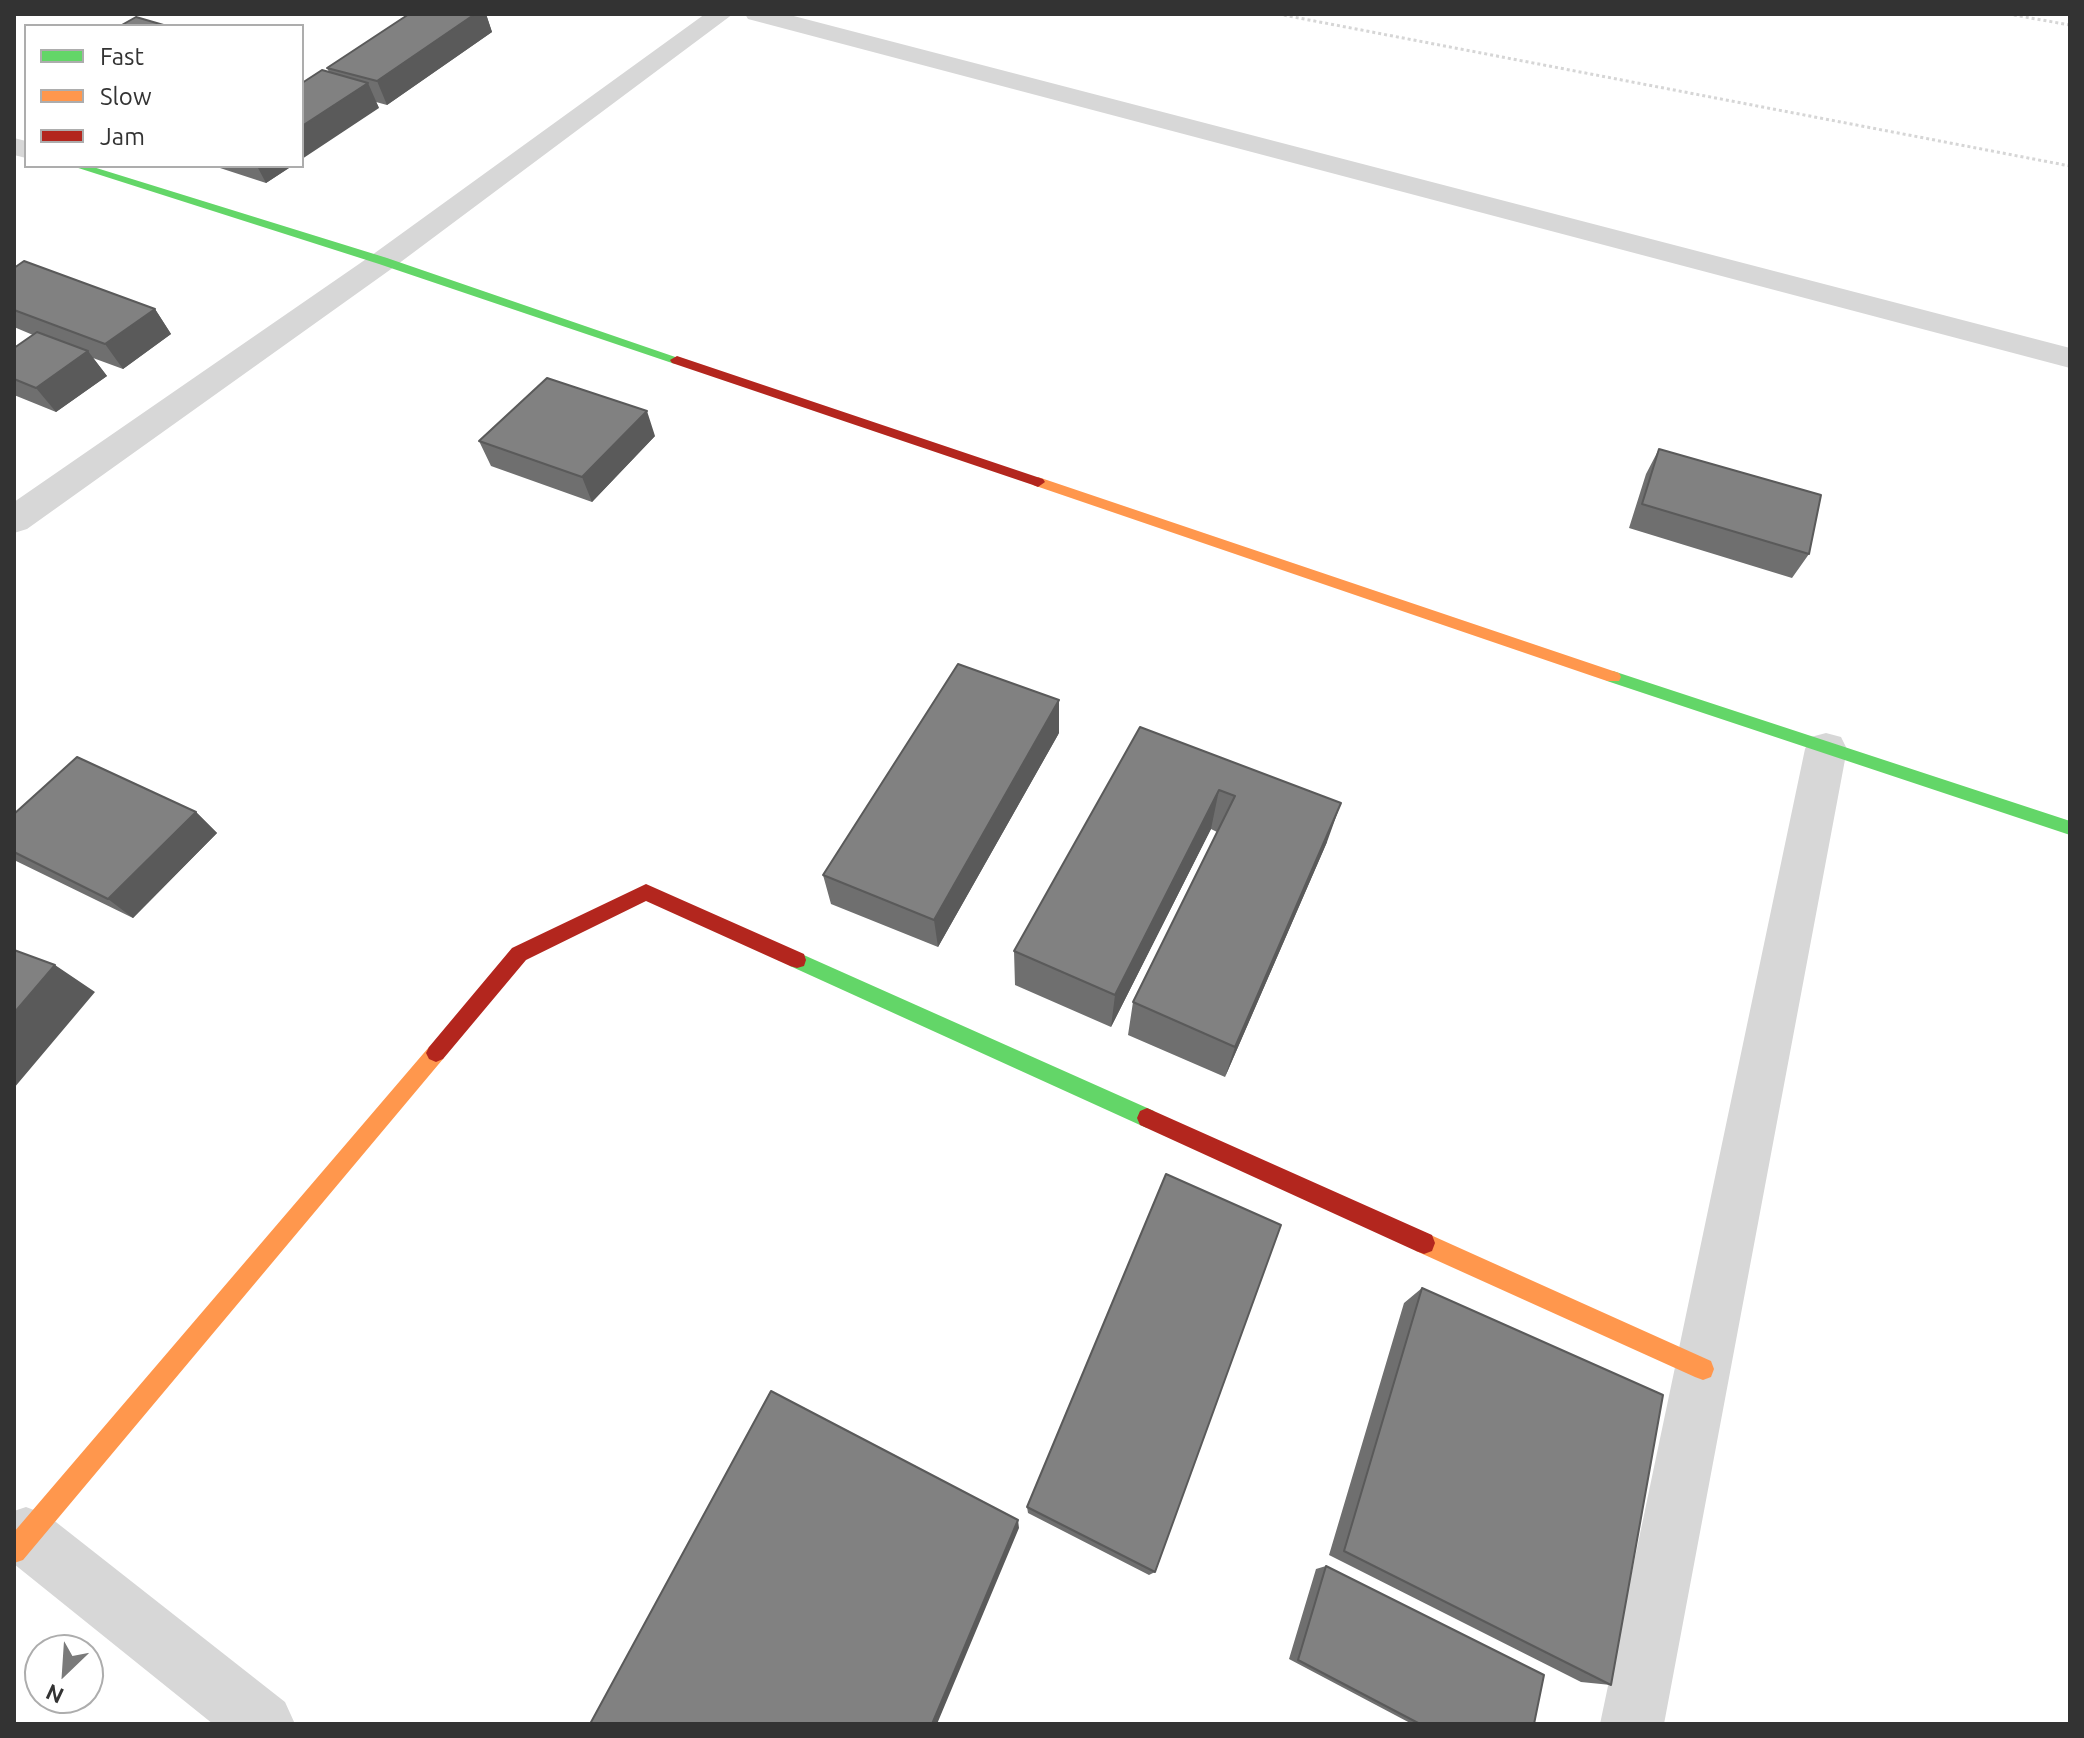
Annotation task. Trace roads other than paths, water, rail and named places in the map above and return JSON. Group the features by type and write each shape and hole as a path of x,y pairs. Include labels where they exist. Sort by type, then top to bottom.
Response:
{"street":[{"path":"14,520 383,261 721,14"},
{"path":"757,14 2070,358"},
{"path":"84,168 383,261 1826,749 2070,828"},
{"path":"1632,1724 1826,749"},
{"path":"263,1724 20,1543 519,954 646,892 1703,1369"}]}
